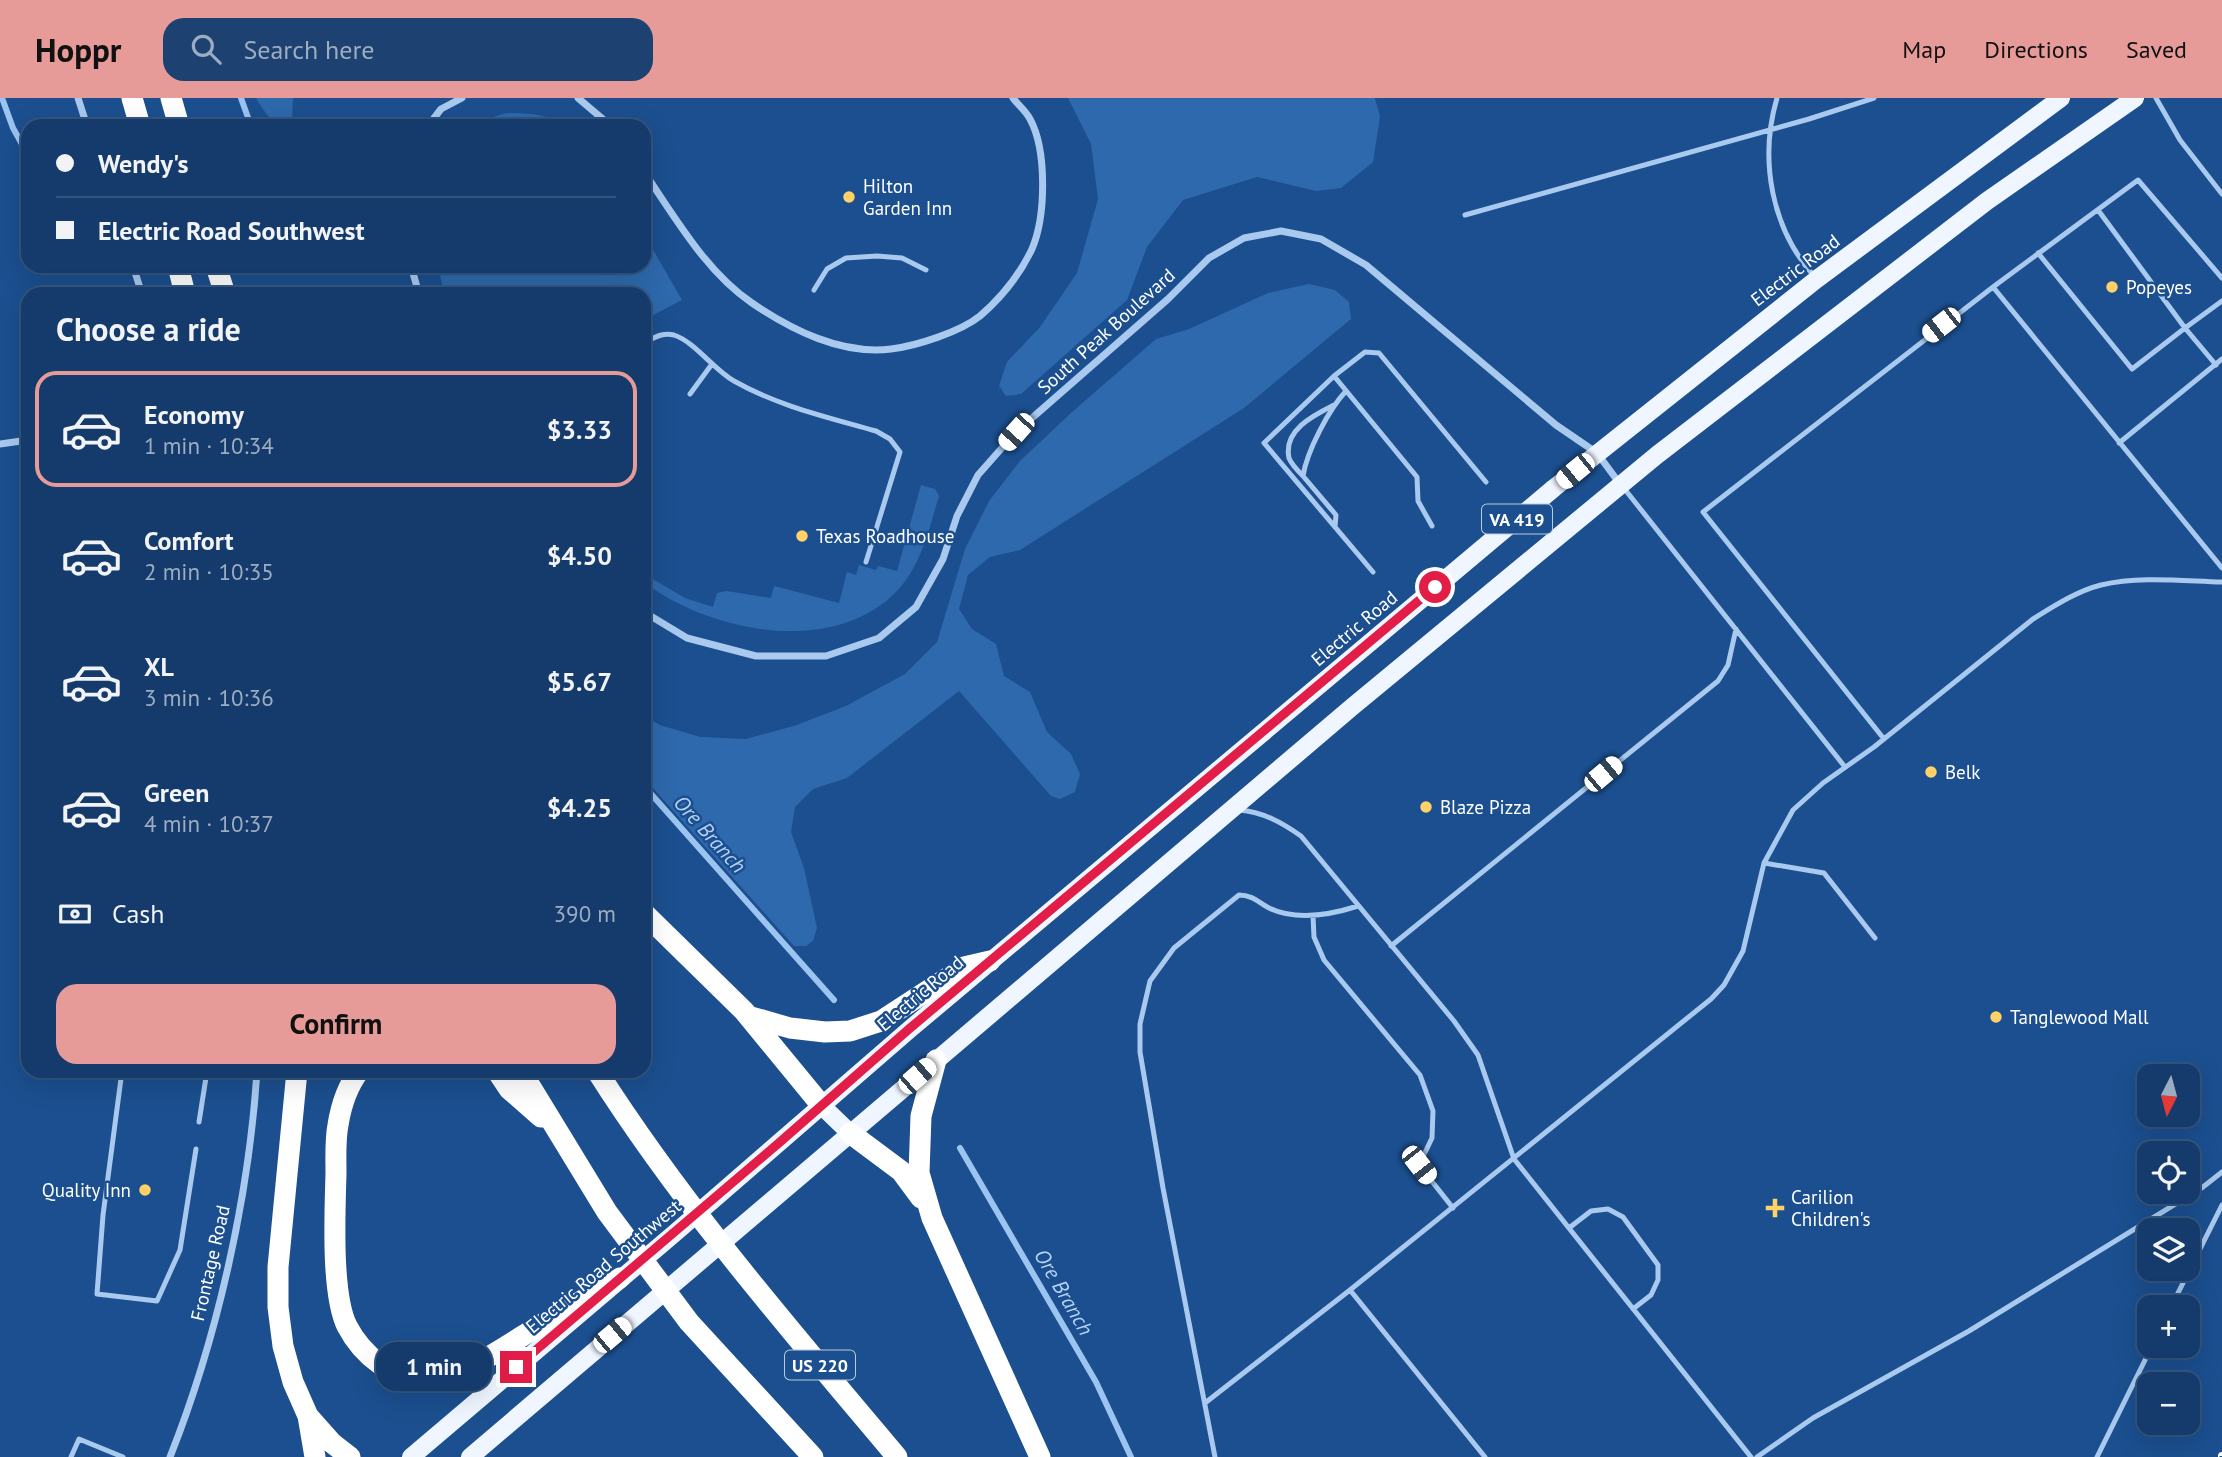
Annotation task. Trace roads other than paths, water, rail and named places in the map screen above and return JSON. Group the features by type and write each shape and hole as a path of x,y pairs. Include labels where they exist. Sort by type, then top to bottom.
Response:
{"highway":[{"path":"132,98 138,119"},
{"path":"171,98 176,119"},
{"path":"651,920 748,1016 822,1106"},
{"path":"748,1016 790,1028 825,1032 850,1031 881,1021 964,967 990,961"},
{"path":"932,1218 919,1173 921,1116 936,1060"},
{"path":"296,1078 278,1268 278,1307 282,1346 293,1382 308,1416 315,1457"},
{"path":"355,1078 342,1103 337,1128 335,1211 338,1300 347,1325 358,1343 373,1359 391,1372 409,1378 428,1379 454,1373 481,1361 620,1278"},
{"path":"502,1078 509,1089 554,1128"},
{"path":"525,1078 607,1212 689,1322 813,1457"},
{"name":"US 220","path":"602,1078 667,1171 744,1272 897,1457"},
{"path":"850,1133 901,1171 915,1188 932,1218 1040,1457"},
{"path":"308,1416 332,1443 350,1457"}],"main road":[{"name":"Electric Road","path":"822,1106 990,961 1597,453 1817,279 2061,98"},
{"name":"VA 419","path":"850,1133 1621,484 1804,339 1987,201 2135,98"},
{"path":"470,1457 850,1133 822,1106"},
{"name":"Electric Road Southwest","path":"411,1457 822,1106"}],"street":[{"path":"78,98 86,119"},
{"path":"434,119 442,109 462,98"},
{"path":"579,98 603,119"},
{"path":"651,182 715,269 749,301 791,327 842,346 889,349 934,340 978,317 1011,285 1033,247 1042,203 1042,157 1030,119 1013,98"},
{"name":"South Peak Boulevard","path":"651,616 687,638 756,656 826,656 879,638 916,607 943,559 957,516 978,475 1016,432 1168,299 1209,258 1244,238 1281,231 1321,239 1366,265 1556,425 1597,453 1621,484"},
{"path":"0,444 21,441"},
{"name":"Frontage Road","path":"170,1457 203,1362 226,1273 244,1184 256,1078"}],"lane":[{"path":"1777,98 1769,130 1768,163 1779,215 1793,247 1817,279"},
{"path":"1465,215 1874,98"},
{"path":"2156,98 2180,140 2222,194"},
{"path":"1884,739 1703,512 1993,287 2138,180 2222,278"},
{"path":"2098,210 2185,328 2216,365"},
{"path":"2038,253 2132,369 2222,301"},
{"path":"814,290 827,269 846,258 901,258 926,270"},
{"path":"1993,287 2222,568"},
{"path":"651,339 660,334 674,335 730,379 765,398 876,431 890,439 900,452 866,562"},
{"path":"1373,572 1264,443 1334,376 1365,352 1379,353 1486,482"},
{"path":"2119,443 2222,359"},
{"path":"690,394 712,364"},
{"path":"1334,376 1417,477 1418,501 1432,526"},
{"path":"1303,476 1310,451 1334,405 1346,391"},
{"path":"1334,405 1311,416 1294,432 1289,446 1289,460 1336,515 1335,527"},
{"path":"1621,484 1845,767"},
{"path":"1205,1403 1453,1208 1711,999 1724,985 1744,951 1764,863 1793,810 1823,783 1884,739 2033,619 2060,601 2099,585 2125,581 2222,582"},
{"path":"1391,946 1718,681 1728,665 1736,629"},
{"path":"1233,810 1266,815 1301,836 1454,1021 1478,1055 1514,1159 1751,1457"},
{"path":"1764,863 1824,873 1875,938"},
{"path":"1215,1457 1163,1188 1140,1052 1140,1024 1145,996 1150,981 1174,948 1239,895 1249,895 1270,908 1289,914 1313,916 1336,913 1357,906"},
{"path":"1313,916 1314,937 1324,960 1420,1075 1433,1111 1432,1138 1419,1165 1453,1208"},
{"path":"121,1078 103,1215 97,1294 157,1301 180,1250 196,1149"},
{"path":"199,1122 206,1078"},
{"path":"1757,1457 1813,1418 2012,1305 2222,1172"},
{"path":"2177,1295 2222,1205"},
{"path":"1569,1228 1591,1211 1608,1209 1623,1217 1658,1265 1658,1280 1651,1295 1633,1309"},
{"path":"1350,1290 1485,1457"},
{"path":"2097,1457 2146,1358"},
{"path":"71,1457 79,1439 123,1457"}],"waterway":[{"name":"Ore Branch","path":"2,98 21,142"},
{"path":"241,98 248,119"},
{"name":"Ore Branch","path":"651,794 834,1000"},
{"name":"Ore Branch","path":"960,1148 1096,1382 1131,1457"}],"place":[{"name":"Hilton Garden Inn","path":"849,197"},
{"name":"Popeyes","path":"2112,287"},
{"name":"Texas Roadhouse","path":"802,536"},
{"name":"Belk","path":"1931,772"},
{"name":"Blaze Pizza","path":"1426,807"},
{"name":"Tanglewood Mall","path":"1996,1017"},
{"name":"Quality Inn","path":"145,1190"},
{"name":"Carilion Children's","path":"1775,1208"}]}
